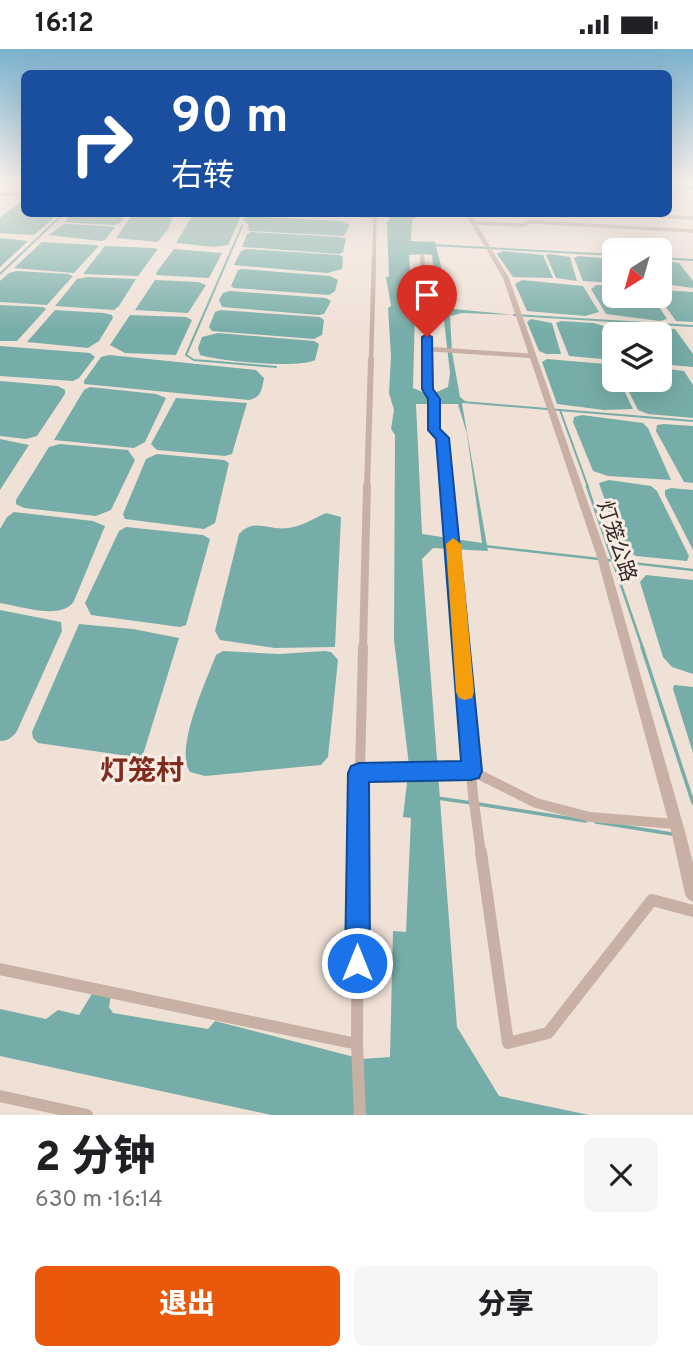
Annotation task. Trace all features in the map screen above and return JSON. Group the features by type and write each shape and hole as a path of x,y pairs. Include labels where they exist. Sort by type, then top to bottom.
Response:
{"street":[{"path":"360,1115 356,1044 359,773 375,232"},
{"name":"灯笼公路","path":"478,232 506,278 603,560 693,894"},
{"path":"422,255 427,309 428,389 434,399 434,430 442,438 453,538 473,795 508,1043 548,1033 652,900 693,911"},
{"path":"428,349 533,356"},
{"path":"359,773 471,771 536,803 550,807 590,817 677,829"},
{"path":"0,969 356,1044"},
{"path":"0,1096 87,1115"}],"water":[{"path":"0,232 38,232 34,235"},
{"path":"53,232 111,232 101,241 49,235"},
{"path":"120,232 166,232 158,242 116,238"},
{"path":"183,232 234,232 228,245 214,247 176,243"},
{"path":"251,232 346,239 343,252 339,254 242,247 247,234"},
{"path":"263,232 346,232 344,236"},
{"path":"387,232 411,232 411,241 435,242 443,274 444,308 514,315 462,313 450,316 452,352 460,397 465,401 462,404 488,551 433,548 422,559 457,1027 499,1096 589,1115 271,1115 0,1056 0,1009 46,1019 58,1010 79,1015 96,987 111,995 109,1007 113,1013 208,1029 215,1021 362,1059 390,1057 393,931 406,932 411,818 403,817 409,765 394,640 395,435 391,429 394,410 389,393 391,356 388,308 391,306 386,277 389,277","holes":["409,255 432,255 438,307 414,305 408,287 415,284 411,281","415,311 443,312 450,373 448,387 430,395 413,388","416,404 458,404 467,434 482,543 422,534"]},
{"path":"0,238 28,241 0,267"},
{"path":"42,242 99,246 74,273 14,268"},
{"path":"105,246 158,249 138,276 83,274"},
{"path":"174,249 222,253 209,278 157,275"},
{"path":"247,249 340,255 343,257 342,269 327,273 234,265 241,251"},
{"path":"503,251 543,255 553,278 513,277 497,254"},
{"path":"546,255 570,257 577,281 556,278"},
{"path":"574,258 602,258 602,282 583,281"},
{"path":"672,262 679,263 693,281 693,288 672,285"},
{"path":"238,270 330,276 338,280 335,291 329,295 234,288 231,286"},
{"path":"17,271 73,276 47,305 0,302 0,281 9,273"},
{"path":"77,279 136,279 114,310 55,306"},
{"path":"155,280 198,282 206,285 188,313 135,310"},
{"path":"522,280 583,286 599,312 585,316 527,311 515,284"},
{"path":"596,285 602,285 602,307 591,289"},
{"path":"230,291 326,298 331,301 324,314 318,315 222,307 219,300 223,293"},
{"path":"672,291 693,292 693,322 676,321 667,308 672,308"},
{"path":"0,305 46,309 17,341 0,341"},
{"path":"602,308 660,308 667,319 660,321 606,314"},
{"path":"55,310 104,313 112,315 113,318 99,341 88,348 27,342"},
{"path":"220,310 320,317 324,320 322,335 314,339 212,331 209,327 215,312"},
{"path":"130,315 186,317 192,320 176,355 125,353 110,345"},
{"path":"531,319 552,323 561,354 539,351 527,322"},
{"path":"561,321 602,325 602,359 569,356 556,323"},
{"path":"672,329 675,329 693,354 693,367 672,365"},
{"path":"218,333 314,341 319,344 315,360 306,363 241,362 200,355 198,348 202,337"},
{"path":"0,346 90,353 95,357 79,378 73,381 0,376"},
{"path":"109,355 256,370 264,378 262,389 249,400 84,384 101,357"},
{"path":"547,359 602,364 602,392 625,392 633,409 604,410 557,404 542,362"},
{"path":"672,370 684,371 693,385 693,418 648,414 638,410 629,392 672,392"},
{"path":"0,381 58,386 65,390 37,436 26,439 0,436"},
{"path":"90,387 156,394 166,398 145,442 134,448 54,440 84,390"},
{"path":"176,398 247,403 232,454 225,456 157,450 151,444"},
{"path":"582,415 643,423 648,428 671,480 608,476 593,471 573,422 574,417"},
{"path":"657,425 693,426 693,483 684,482 656,431"},
{"path":"0,439 29,445 0,490"},
{"path":"60,444 128,450 135,460 111,510 96,516 24,508 16,504 49,447"},
{"path":"157,454 224,460 229,463 215,523 204,529 125,519 123,514 146,459"},
{"path":"609,480 651,486 657,491 689,556 687,561 636,556 621,547 599,483"},
{"path":"665,490 693,490 693,550 665,495"},
{"path":"14,512 93,521 105,526 74,601 68,607 40,611 0,603 0,529 7,517"},
{"path":"326,513 341,517 335,647 275,648 220,640 215,631 239,534 256,525 293,527"},
{"path":"126,527 203,535 210,539 186,625 180,627 91,615 85,603 119,531"},
{"path":"646,575 693,580 693,674 672,667 663,657 640,582"},
{"path":"0,610 61,622 62,631 17,731 10,738 0,741"},
{"path":"79,624 133,629 179,638 142,758 38,743 33,738 32,732"},
{"path":"223,651 279,654 325,651 331,652 338,660 328,757 321,765 205,776 190,772 186,761 189,731 216,655"},
{"path":"674,685 693,687 693,753 673,689"}],"waterway":[{"path":"0,274 44,232"},
{"path":"240,232 186,355 194,360 276,367"},
{"path":"432,245 602,254"},
{"path":"672,259 693,260"},
{"path":"514,315 693,326"},
{"path":"463,402 560,410"},
{"path":"560,410 693,421"},
{"path":"560,410 588,487"},
{"path":"587,486 613,561"},
{"path":"484,546 599,559"},
{"path":"606,560 613,561"},
{"path":"613,561 693,570"},
{"path":"613,561 643,649"},
{"path":"642,647 693,803"},
{"path":"437,798 472,803"},
{"path":"478,804 586,821"},
{"path":"596,822 672,834"}],"slow traffic":[{"path":"453,544 465,692"}],"district":[{"name":"灯笼村","path":"142,770"}],"route":[{"path":"357,963 359,773 471,771 453,538 442,438 434,430 434,399 428,389 427,337"}]}
